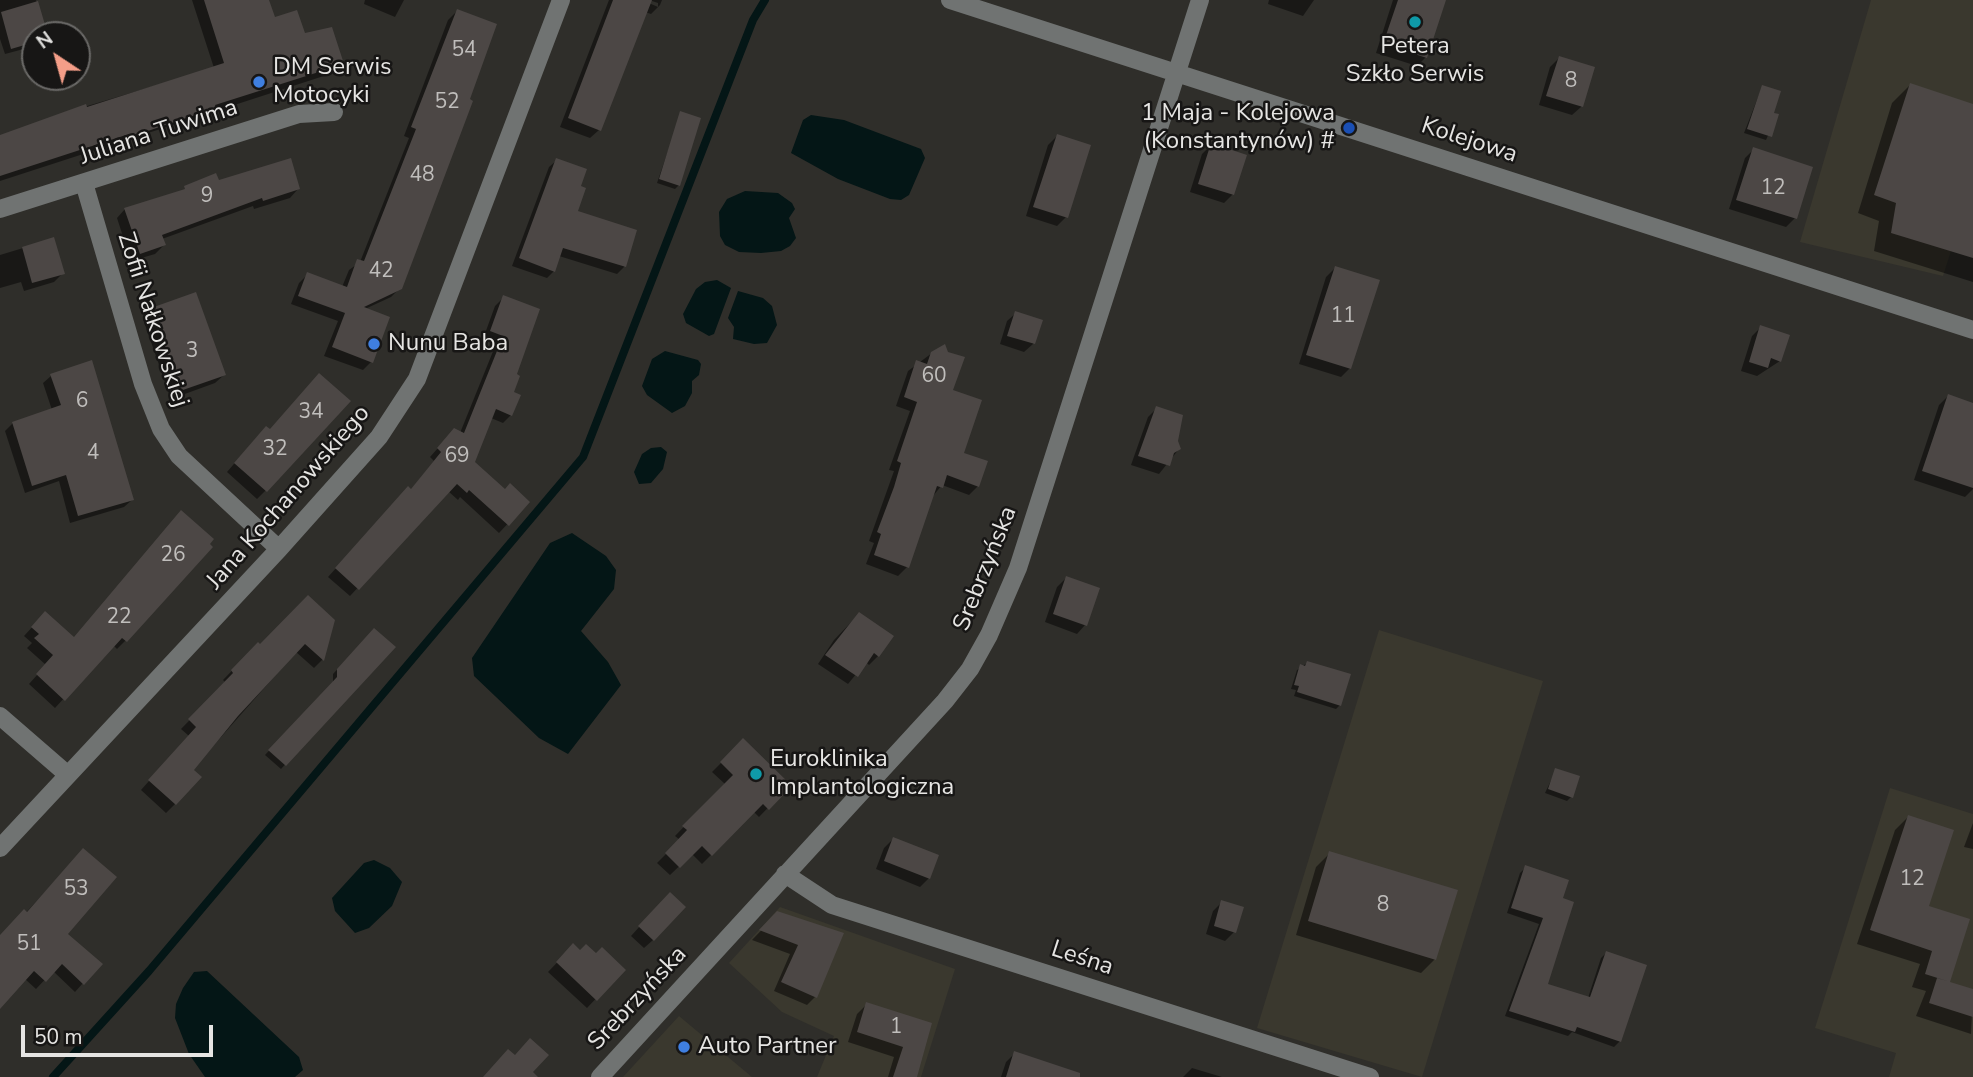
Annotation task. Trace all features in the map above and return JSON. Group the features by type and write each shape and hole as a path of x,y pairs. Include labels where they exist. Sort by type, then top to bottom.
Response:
{"street":[{"name":"Jana Kochanowskiego","path":"0,848 279,549 379,437 417,379 561,0"},
{"name":"Kolejowa","path":"950,0 1973,330"},
{"name":"Srebrzyńska","path":"600,1077 946,701 970,669 989,635 1018,568 1200,0"},
{"name":"Juliana Tuwima","path":"0,209 299,114 334,112"},
{"name":"Zofii Nałkowskiej","path":"84,183 143,384 161,429 179,456 279,549"},
{"path":"0,716 68,775"},
{"name":"Leśna","path":"785,874 832,905 1370,1077"}],"shaded area":[{"path":"1871,0 1973,0 1973,182 1943,276 1800,242"},
{"path":"811,115 844,120 921,149 925,158 909,195 901,200 890,199 838,179 791,153 803,120"},
{"path":"745,191 778,193 792,203 795,209 789,218 796,238 790,246 781,251 761,253 739,252 725,245 720,236 719,212 727,199"},
{"path":"717,280 731,288 714,334 709,336 686,323 683,314 696,289 705,282"},
{"path":"738,291 763,298 772,306 777,325 767,343 754,344 733,339 734,327 728,318"},
{"path":"665,351 698,360 701,364 699,375 692,381 692,393 685,406 672,413 647,395 642,386 652,359"},
{"path":"661,447 667,452 663,469 651,483 639,484 634,472 642,454 651,448"},
{"path":"572,533 606,556 616,570 614,589 581,631 608,662 621,685 568,754 539,738 474,676 472,658 550,543"},
{"path":"1379,630 1543,681 1422,1077 1257,1028"},
{"path":"1890,788 1973,814 1973,1077 1889,1077 1896,1053 1815,1028"},
{"path":"374,860 390,868 402,882 392,906 369,928 355,933 335,911 332,898 364,863"},
{"path":"780,907 955,969 921,1077 817,1077 834,1036 782,1012 729,963"},
{"path":"207,971 299,1057 303,1070 295,1077 205,1077 189,1054 175,1018 176,1004 183,988 194,972"},
{"name":"Auto Partner","path":"679,1016 752,1077 623,1077"}],"building":[{"path":"204,0 269,0 275,17 297,10 305,33 332,27 344,64 215,105 216,108 130,137 129,134 0,176 0,135 86,104 87,107 224,63"},
{"path":"613,0 652,0 601,131 568,118"},
{"name":"Petera Szkło Serwis","path":"1398,0 1446,0 1427,58 1383,44"},
{"path":"38,1 44,21 21,21 21,46 11,49 1,12"},
{"path":"457,9 497,24 470,99 473,101 402,289 364,307 390,317 373,363 332,347 345,313 298,296 307,272 347,287 357,259 364,261 416,129 411,127"},
{"path":"1559,56 1595,67 1583,107 1546,96"},
{"path":"1910,83 1973,104 1973,258 1891,233 1896,203 1874,195"},
{"path":"1762,85 1781,91 1774,113 1779,114 1772,137 1747,129"},
{"path":"680,111 701,118 680,186 659,179"},
{"path":"1057,134 1091,145 1068,218 1033,207"},
{"path":"1211,143 1247,155 1234,195 1198,184"},
{"path":"1753,147 1813,167 1797,219 1736,200"},
{"path":"291,158 300,189 263,201 262,198 162,235 166,245 140,254 124,208 185,189 184,186 216,173 219,180"},
{"path":"556,158 587,169 581,186 586,188 578,211 637,230 626,267 563,248 555,272 519,258"},
{"path":"54,237 65,274 32,283 22,247"},
{"path":"1335,266 1380,280 1351,369 1306,355"},
{"path":"196,292 226,375 180,391 151,308"},
{"path":"503,295 540,309 517,374 520,376 514,392 521,395 512,416 496,409 475,462 505,489 510,483 530,502 509,526 469,490 467,493 457,484 359,590 335,568 408,486 411,489 441,452 437,448 454,428 464,433 503,336 490,331"},
{"path":"1015,311 1043,320 1035,344 1007,336"},
{"path":"1760,325 1790,335 1781,362 1771,358 1768,368 1749,362"},
{"path":"945,344 948,352 965,357 953,390 982,400 964,453 988,461 979,487 947,475 943,488 937,486 909,568 874,555 881,534 877,532 894,487 901,463 897,461 917,402 904,397 916,360 927,364 931,352"},
{"path":"92,360 134,500 78,516 66,475 32,486 12,422 61,405 50,374"},
{"path":"319,373 351,401 267,492 234,463 266,426 270,429"},
{"path":"1948,394 1973,403 1973,488 1922,471"},
{"path":"1156,406 1183,415 1178,441 1181,449 1174,453 1170,466 1138,456"},
{"path":"181,510 214,539 210,544 213,547 127,642 122,638 65,701 36,674 53,655 34,638 39,634 31,627 45,611 74,637"},
{"path":"1066,576 1100,588 1087,626 1053,614"},
{"path":"308,595 335,620 324,661 305,644 238,716 194,770 202,777 176,805 148,780 196,727 188,719 233,673 231,670 258,642 260,644"},
{"path":"859,612 894,636 879,657 874,653 858,677 825,655"},
{"path":"374,628 396,647 286,766 268,750 337,677 337,669"},
{"path":"1307,661 1351,674 1341,706 1297,692 1299,686 1294,685 1300,664 1305,666"},
{"path":"743,738 792,786 769,810 763,804 712,856 702,846 680,868 665,853 687,830 682,826 733,775 720,762"},
{"path":"1555,768 1580,776 1573,798 1548,789"},
{"path":"1908,815 1954,830 1929,906 1970,919 1950,982 1925,974 1932,951 1870,930"},
{"path":"893,837 939,855 930,879 884,861"},
{"path":"83,848 117,877 68,934 103,964 84,985 62,964 46,982 34,971 0,1009 0,935 24,909 27,912"},
{"path":"1329,851 1458,890 1436,960 1308,921"},
{"path":"1525,865 1569,880 1563,898 1574,902 1548,984 1590,997 1606,951 1647,965 1621,1042 1577,1027 1575,1032 1509,1011 1543,918 1511,908"},
{"path":"670,892 686,907 654,941 638,926"},
{"path":"1221,900 1244,907 1236,933 1214,926"},
{"path":"777,911 844,933 817,998 781,982 798,945 759,930"},
{"path":"573,943 580,950 586,944 596,953 602,947 626,970 597,1001 556,962"},
{"path":"1937,978 1973,989 1973,1017 1929,1003"},
{"path":"866,1002 932,1023 917,1077 893,1077 903,1047 857,1032"},
{"path":"530,1038 549,1055 533,1072 538,1077 483,1077 508,1049 515,1055"},
{"path":"1014,1051 1080,1073 1080,1077 1006,1077"}],"waterway":[{"path":"53,1077 149,971 583,457 753,20 765,0"}],"place":[{"name":"Petera Szkło Serwis","path":"1415,22"},
{"name":"DM Serwis Motocyki","path":"259,82"},
{"name":"1 Maja - Kolejowa (Konstantynów) #","path":"1349,128"},
{"name":"Nunu Baba","path":"374,344"},
{"name":"Euroklinika Implantologiczna","path":"756,774"},
{"name":"Auto Partner","path":"684,1047"}]}
